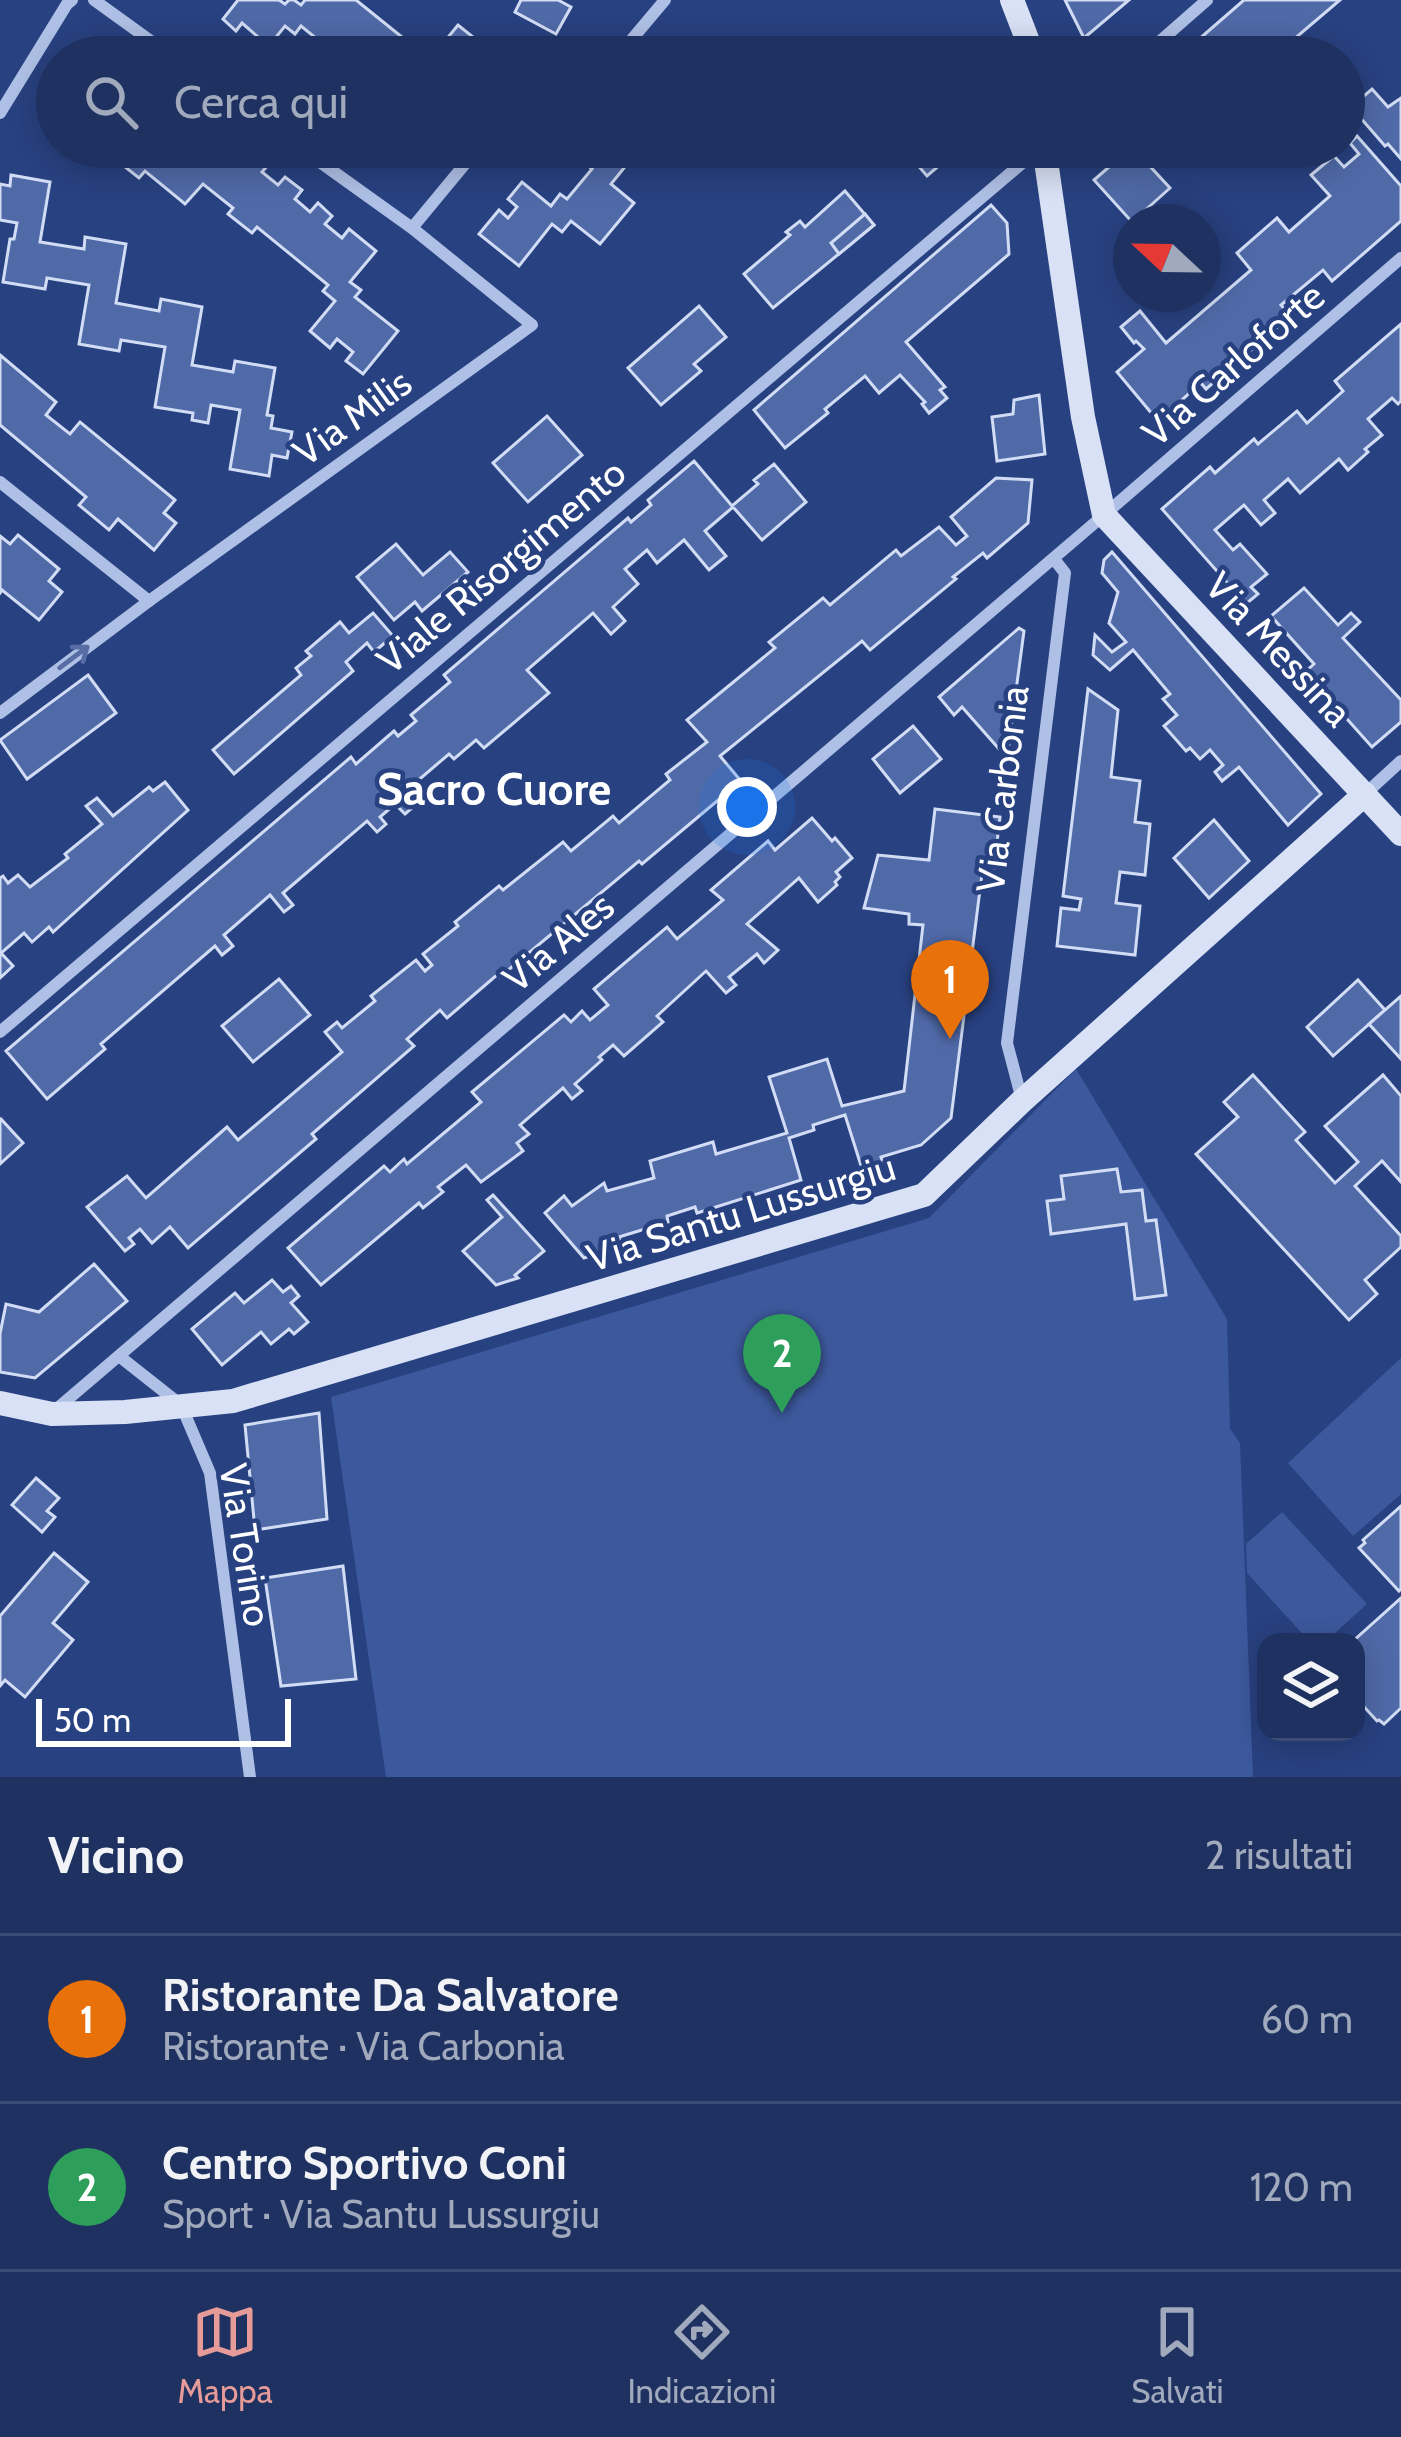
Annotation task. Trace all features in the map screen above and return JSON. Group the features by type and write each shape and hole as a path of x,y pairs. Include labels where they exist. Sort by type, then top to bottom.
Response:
{"street":[{"path":"94,0 144,36"},
{"path":"635,36 665,0"},
{"path":"1012,0 1026,36"},
{"path":"1166,36 1207,0"},
{"path":"45,36 66,1"},
{"path":"0,113 36,52"},
{"path":"327,168 412,229 462,168"},
{"name":"Viale Risorgimento","path":"0,1032 1018,168"},
{"path":"1046,168 1082,417 1104,515"},
{"name":"Via Milis","path":"0,713 532,325 412,229"},
{"name":"Via Carloforte","path":"1104,515 1401,258"},
{"path":"0,482 148,601"},
{"name":"Via Ales","path":"52,1414 1104,515"},
{"name":"Via Messina","path":"1104,515 1401,834"},
{"name":"Via Carbonia","path":"1022,1101 1007,1043 1065,573 1054,559"},
{"path":"1365,794 1401,761"},
{"name":"Via Santu Lussurgiu","path":"0,1403 52,1414 232,1401 924,1195 1022,1101 1365,794"},
{"name":"Via Torino","path":"119,1356 181,1405 210,1473 250,1777"}],"shaded area":[{"path":"1076,1069 1227,1319 1230,1429 1240,1443 1253,1777 386,1777 331,1397 929,1218"},
{"path":"1401,1358 1401,1494 1353,1536 1288,1463"},
{"path":"1282,1512 1367,1604 1335,1633 1302,1633 1247,1573 1246,1544"}],"building":[{"path":"238,0 285,4 294,0 301,5 305,0 356,0 401,36 313,36 301,26 295,34 285,26 277,36 257,36 242,23 236,31 223,19"},
{"path":"521,0 558,0 571,7 556,34 515,12"},
{"path":"1065,0 1129,0 1086,36"},
{"path":"1244,0 1340,0 1298,36 1203,36"},
{"path":"458,25 472,36 449,36"},
{"path":"1372,89 1388,107 1401,98 1401,159 1365,123 1365,95"},
{"path":"1365,145 1401,186 1401,221 1332,281 1323,270 1281,305 1290,316 1206,389 1201,383 1158,421 1117,372 1144,349 1121,327 1141,312 1166,343 1202,312 1221,312 1221,296 1251,270 1237,253 1277,218 1289,232 1330,196 1311,175 1319,168 1365,168"},
{"path":"126,168 266,168 262,172 278,185 285,177 302,190 295,199 310,212 318,203 332,216 325,224 342,238 349,229 376,251 350,282 361,290 355,297 398,331 363,374 346,361 353,352 337,339 330,348 310,331 335,301 323,291 328,285 257,227 252,233 228,214 233,208 203,184 185,204 145,171 139,178"},
{"path":"624,168 611,184 634,203 600,244 571,221 562,232 552,224 519,266 479,234 499,210 508,218 517,207 508,199 522,182 551,206 560,194 567,199 592,169"},
{"path":"1108,168 1152,168 1170,188 1152,204 1116,204 1094,180"},
{"path":"11,175 50,182 40,242 84,249 85,237 126,244 116,303 159,311 161,299 202,307 192,365 233,372 235,361 275,368 267,415 273,416 271,428 292,432 287,458 272,455 269,476 230,469 240,410 211,405 208,423 192,420 193,413 155,407 165,347 121,340 119,351 79,344 89,285 47,278 45,289 3,282 17,223 0,220 0,184 10,186"},
{"path":"845,191 874,225 773,308 744,274 790,235 786,232 800,221 805,227"},
{"path":"991,205 1007,223 1009,254 906,342 945,387 940,390 947,398 929,413 900,375 879,393 865,376 785,448 754,410"},
{"path":"865,214 874,225 839,254 831,243"},
{"path":"699,306 726,337 694,364 701,371 661,405 628,368"},
{"path":"1401,324 1401,401 1398,404 1392,398 1368,419 1382,435 1365,449 1368,452 1348,470 1339,459 1300,493 1288,479 1264,500 1275,513 1261,525 1244,505 1215,530 1233,550 1240,544 1267,574 1251,587 1258,594 1246,604 1162,509 1210,467 1215,473 1297,411 1307,423 1343,391 1335,381"},
{"path":"0,355 56,402 46,415 70,434 80,422 175,500 164,513 176,523 154,550 118,519 109,530 79,505 86,497 0,425"},
{"path":"1039,395 1045,454 997,461 992,417 1013,414 1014,400"},
{"path":"547,416 582,455 528,502 493,463"},
{"path":"694,461 732,506 774,464 806,502 762,540 733,507 705,531 726,556 709,570 684,540 657,563 647,550 625,569 638,584 613,607 625,621 611,634 593,613 527,670 549,693 484,748 476,740 454,759 449,754 408,789 419,802 405,814 395,804 380,817 386,824 377,832 367,821 283,893 293,905 284,912 270,895 224,935 233,946 222,955 215,946 101,1044 105,1049 47,1099 6,1051 351,757 356,764 394,731 398,736 416,721 411,715 450,682 444,675 628,518 631,522 651,505 648,500"},
{"path":"996,478 1032,480 1028,523 987,558 983,553 953,577 956,579 870,650 862,641 720,756 741,781 447,1018 440,1010 407,1039 414,1046 312,1134 316,1139 188,1248 170,1227 152,1243 140,1229 129,1238 134,1244 125,1251 87,1207 127,1176 146,1198 227,1127 238,1140 342,1052 325,1032 337,1022 342,1028 375,1001 371,996 416,960 425,971 432,965 423,954 458,926 455,922 563,842 571,851 613,816 619,823 670,780 666,774 707,742 687,720 775,648 769,642 823,598 830,605 896,550 901,556 939,527 956,545 967,536 951,517"},
{"path":"18,535 59,569 49,581 62,592 39,620 2,590 0,593 0,536 10,544"},
{"path":"396,544 423,575 450,552 468,572 422,611 415,602 394,620 357,577"},
{"path":"1112,552 1321,794 1288,825 1239,767 1222,781 1215,772 1223,765 1210,750 1200,759 1190,748 1186,751 1164,726 1177,715 1163,699 1170,694 1133,650 1110,670 1093,655 1095,635 1112,652 1126,642 1109,623 1118,592 1102,573 1104,560"},
{"path":"1304,588 1338,625 1351,613 1360,622 1343,638 1401,700 1401,722 1372,747 1305,672 1314,664 1271,616"},
{"path":"373,613 393,636 374,652 367,643 346,662 353,671 234,774 213,750 301,675 296,668 311,656 306,651 340,622 349,633"},
{"path":"1019,628 1024,631 1007,758 962,707 954,715 939,697"},
{"path":"88,675 116,713 27,779 0,740"},
{"path":"1088,689 1118,710 1111,777 1140,781 1135,822 1150,824 1145,875 1120,872 1116,903 1140,906 1135,955 1057,946 1061,908 1079,910 1081,899 1063,896"},
{"path":"913,726 941,759 900,793 873,759"},
{"path":"165,782 188,810 53,932 49,927 32,942 24,933 1,953 13,966 0,978 0,878 8,883 18,875 30,887 102,824 86,806 97,798 113,816 149,787 153,791"},
{"path":"935,809 1000,817 994,868 983,866 951,1118 921,1145 881,1157 884,1166 863,1172 845,1115 813,1125 814,1130 789,1138 801,1180 697,1213 695,1207 667,1216 668,1222 619,1237 623,1246 584,1258 545,1213 564,1196 572,1206 604,1183 607,1191 654,1178 650,1161 713,1142 716,1154 787,1133 769,1077 827,1059 842,1106 904,1091 923,925 909,924 909,914 864,908 878,855 929,860"},
{"path":"812,818 852,858 836,872 840,877 837,885 818,902 799,878 747,924 778,950 764,963 757,954 729,977 736,985 726,993 706,971 657,1016 663,1022 624,1056 613,1045 599,1057 602,1060 575,1084 582,1091 572,1099 563,1088 520,1125 529,1134 517,1143 523,1151 481,1182 466,1165 438,1187 443,1192 423,1208 419,1203 321,1285 288,1248 384,1166 390,1172 404,1159 407,1164 481,1102 472,1092 564,1015 571,1022 582,1011 590,1020 608,1005 594,989 667,927 677,939 723,900 711,890 768,841 775,850"},
{"path":"1214,820 1249,861 1209,898 1174,858"},
{"path":"279,979 310,1015 253,1062 222,1026"},
{"path":"1358,980 1385,1010 1333,1056 1307,1027"},
{"path":"1401,996 1401,1059 1369,1024"},
{"path":"1253,1075 1305,1132 1296,1140 1335,1183 1358,1162 1325,1126 1383,1075 1401,1096 1401,1182 1382,1161 1355,1186 1401,1236 1401,1247 1365,1280 1377,1294 1349,1320 1196,1154 1238,1117 1224,1102"},
{"path":"0,1120 23,1143 0,1164"},
{"path":"1117,1169 1121,1192 1142,1190 1146,1221 1156,1220 1166,1295 1135,1299 1126,1224 1051,1234 1047,1201 1064,1199 1061,1176"},
{"path":"493,1195 544,1251 515,1275 518,1278 496,1285 463,1251 502,1217 487,1200"},
{"path":"94,1264 127,1301 35,1378 0,1372 6,1304 39,1312"},
{"path":"272,1280 283,1292 291,1286 299,1296 291,1303 308,1322 294,1334 289,1329 271,1344 261,1332 222,1365 192,1329 235,1293 244,1303"},
{"path":"319,1413 327,1519 255,1530 245,1425"},
{"path":"36,1478 59,1498 47,1511 55,1517 42,1532 12,1505"},
{"path":"1401,1506 1401,1589 1399,1591 1359,1548"},
{"path":"54,1553 88,1582 53,1623 73,1640 25,1697 5,1680 0,1686 0,1616"},
{"path":"343,1566 356,1679 281,1686 265,1578"},
{"path":"1401,1598 1401,1708 1384,1724 1365,1708 1362,1633"}],"place":[{"name":"Ristorante Da Salvatore","path":"950,1039"},
{"name":"Centro Sportivo Coni","path":"782,1413"}],"district":[{"name":"Sacro Cuore","path":"494,789"}]}
